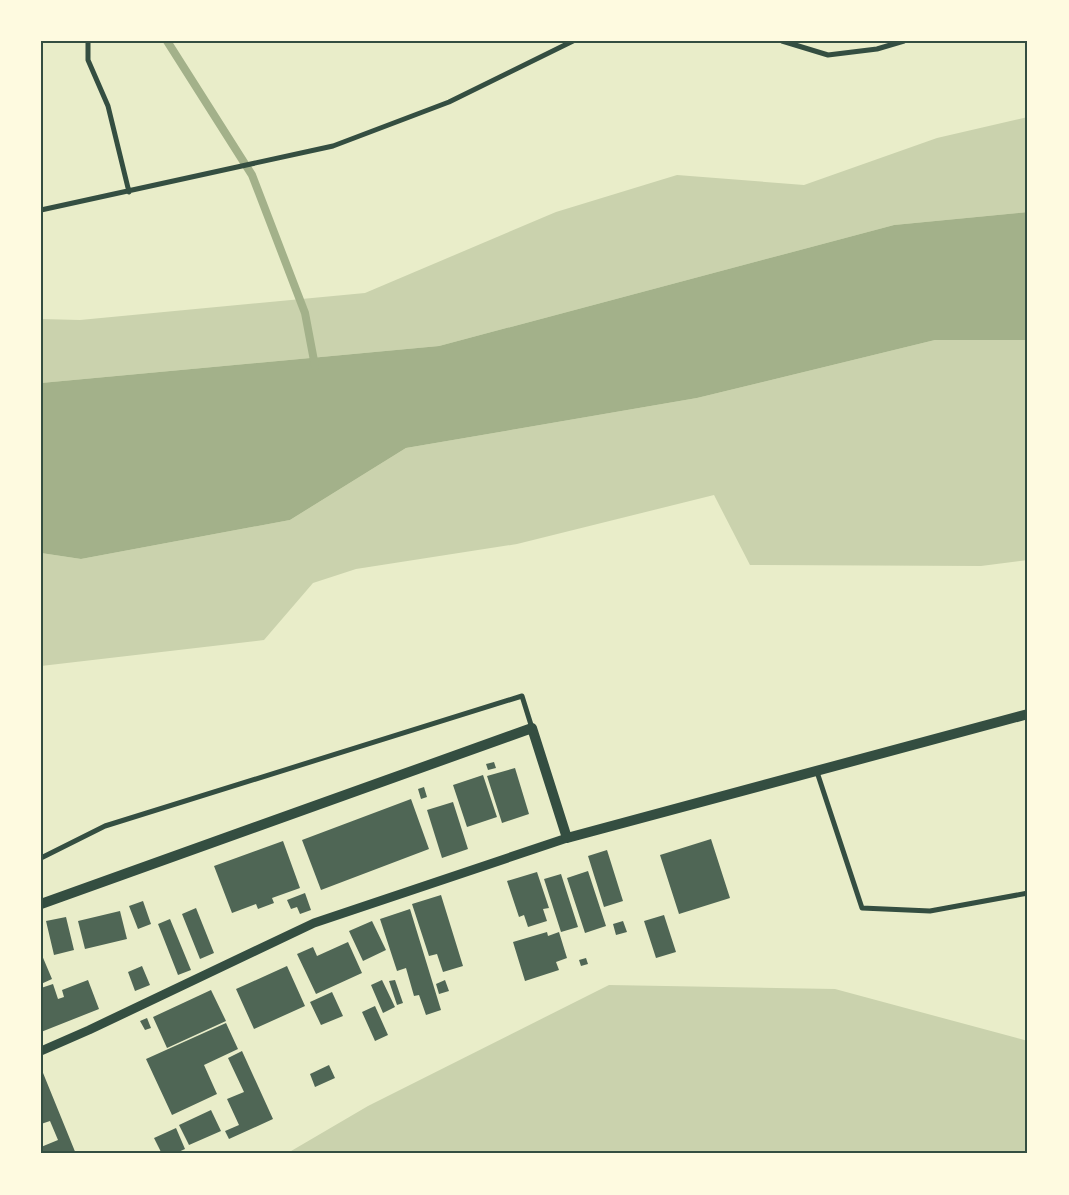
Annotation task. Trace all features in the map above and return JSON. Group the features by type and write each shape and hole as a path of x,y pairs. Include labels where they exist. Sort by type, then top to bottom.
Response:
{"main road":[{"path":"41,904 532,728 567,838 1028,714"}],"street":[{"path":"88,41 88,60 108,106 129,192"},
{"path":"41,210 333,146 450,102 573,41"},
{"path":"782,41 828,56 877,49 904,41"},
{"path":"41,858 105,826 522,696 532,728"},
{"path":"817,772 862,908 930,912 1028,893"},
{"path":"41,1051 314,923 567,838"}],"shaded area":[{"path":"1028,117 1028,212 894,225 439,346 41,383 41,319 80,320 365,293 556,212 677,175 804,185 937,138"},
{"path":"1028,212 1028,340 935,340 697,398 406,448 290,520 81,559 41,553 41,383 439,346 894,225"},
{"path":"935,340 1028,340 1028,560 981,566 750,565 714,495 517,544 356,569 313,583 264,640 41,666 41,553 81,559 290,520 406,448 697,398"},
{"path":"609,985 835,989 1028,1041 1028,1154 286,1154 368,1106"}],"building":[{"path":"494,762 496,768 488,770 486,764"},
{"path":"515,768 529,814 502,823 487,776"},
{"path":"483,775 497,817 467,827 453,785"},
{"path":"424,787 427,797 421,799 418,789"},
{"path":"411,799 429,849 321,890 302,840"},
{"path":"453,802 468,849 442,858 427,810"},
{"path":"711,839 730,898 679,914 660,855"},
{"path":"283,841 300,888 272,898 274,903 258,909 256,904 232,913 214,866"},
{"path":"607,850 623,901 604,907 588,856"},
{"path":"588,871 606,926 585,933 567,878"},
{"path":"537,872 549,908 543,909 547,921 528,927 524,915 519,917 507,881"},
{"path":"561,874 578,927 561,932 544,879"},
{"path":"305,893 311,910 300,914 297,907 291,909 287,900"},
{"path":"441,895 463,966 443,972 437,954 429,956 412,904"},
{"path":"143,901 151,924 138,929 129,906"},
{"path":"196,908 214,953 200,959 182,914"},
{"path":"410,909 441,1010 426,1015 419,995 414,996 406,968 397,971 380,919"},
{"path":"120,911 127,939 85,949 78,921"},
{"path":"664,915 676,952 656,958 644,921"},
{"path":"66,917 74,950 54,955 46,921"},
{"path":"170,919 191,970 178,975 158,924"},
{"path":"372,921 386,950 363,961 349,931"},
{"path":"623,921 627,932 616,935 613,924"},
{"path":"547,932 548,936 559,932 567,958 556,962 559,970 525,981 513,942"},
{"path":"348,942 362,973 316,994 297,954 313,947 317,956"},
{"path":"41,953 52,979 41,984"},
{"path":"586,958 588,964 581,966 579,960"},
{"path":"142,966 150,985 135,991 128,972"},
{"path":"287,966 305,1006 254,1029 236,989"},
{"path":"88,980 99,1009 41,1032 41,988 53,984 58,999 64,997 62,990"},
{"path":"382,980 395,1007 383,1013 371,985"},
{"path":"395,980 403,1003 397,1005 389,981"},
{"path":"445,980 449,991 439,994 436,984"},
{"path":"211,990 226,1021 167,1048 153,1017"},
{"path":"332,992 343,1016 321,1025 310,1002"},
{"path":"375,1006 388,1035 375,1041 362,1012"},
{"path":"147,1018 151,1028 145,1030 140,1021"},
{"path":"226,1023 238,1049 204,1065 217,1094 172,1115 146,1059"},
{"path":"242,1051 273,1119 229,1139 225,1131 239,1125 227,1099 244,1092 228,1058"},
{"path":"329,1065 335,1078 315,1087 310,1074"},
{"path":"41,1068 76,1154 41,1154 41,1147 58,1140 50,1121 41,1124"},
{"path":"211,1110 221,1131 189,1145 179,1125"},
{"path":"176,1128 185,1149 174,1154 162,1154 154,1138"}],"waterway":[{"path":"167,41 252,175 305,313 315,366"}]}
